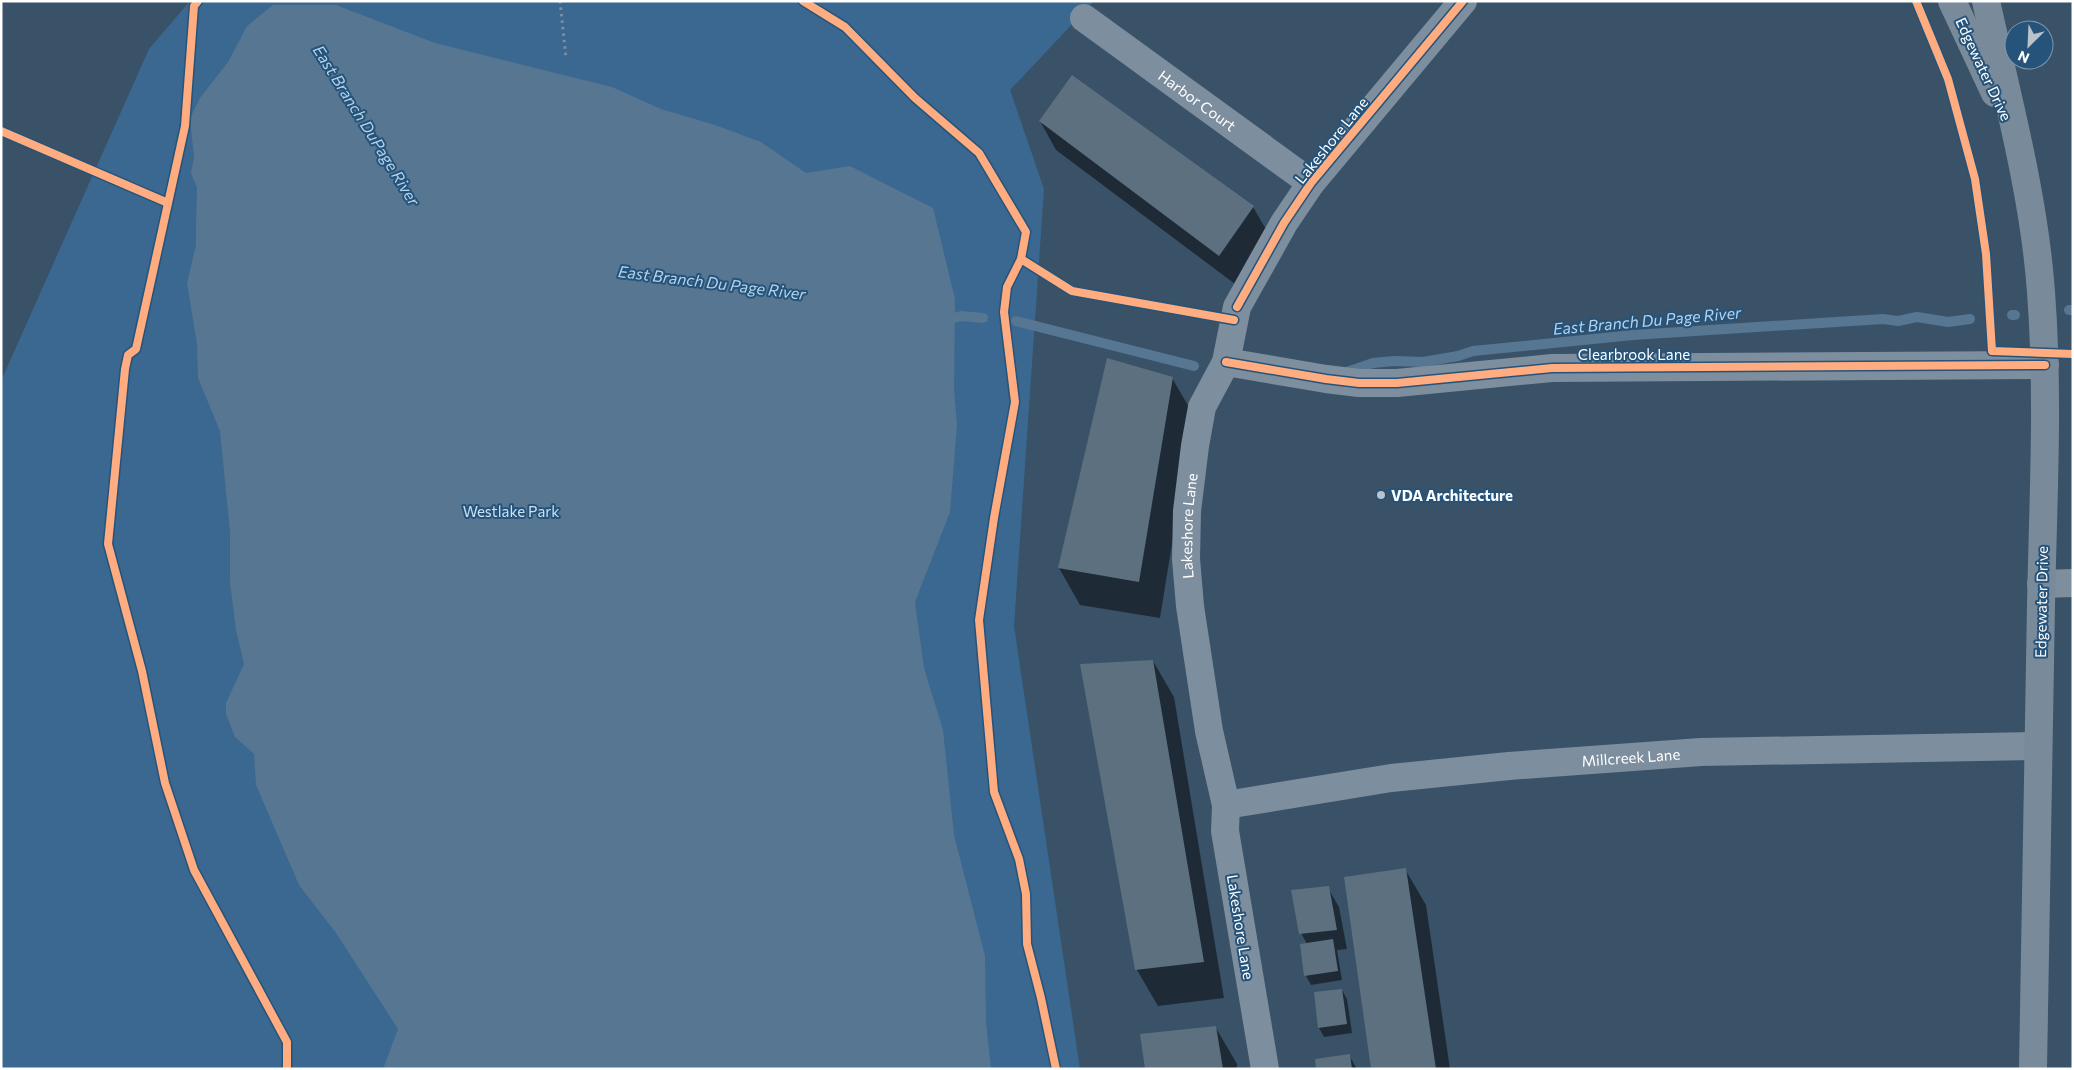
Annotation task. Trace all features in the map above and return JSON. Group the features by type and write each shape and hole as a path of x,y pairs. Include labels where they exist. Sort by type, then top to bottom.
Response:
{"street":[{"name":"Lakeshore Lane","path":"1265,1069 1225,831 1226,805 1209,731 1190,606 1186,559 1187,511 1194,446 1202,408 1226,362 1237,307 1284,223 1312,183 1463,1"},
{"name":"Edgewater Drive","path":"1952,1 2016,138"},
{"name":"Edgewater Drive","path":"1986,1 2030,210 2040,283 2045,365 2045,464 2038,746 2034,1069"},
{"name":"Harbor Court","path":"1084,18 1312,183"},
{"name":"Clearbrook Lane","path":"1226,362 1326,379 1397,383 1552,368 2045,365"},
{"path":"2041,584 2073,583"},
{"name":"Millcreek Lane","path":"1226,805 1391,778 1509,766 1701,752 2038,746"}],"path":[{"path":"560,1 566,58"}],"green space":[{"name":"Westlake Park","path":"190,1 1094,1 1010,90 1044,189 1014,626 1080,1069 1,1069 1,381 149,49"}],"water":[{"name":"Westlake Park","path":"273,5 336,5 435,43 612,87 661,109 715,125 761,142 806,173 850,166 933,208 955,299 954,389 957,425 950,512 915,602 924,668 943,730 954,835 985,956 986,1022 991,1069 383,1069 398,1029 336,933 299,885 256,785 254,754 235,737 226,714 226,703 244,664 236,630 230,582 230,532 220,431 198,378 197,344 187,283 196,245 197,188 191,173 194,157 190,118 200,98 228,62 247,26"}],"building":[{"path":"1072,75 1254,206 1219,256 1039,121"},
{"path":"1107,358 1173,377 1139,582 1058,568"},
{"path":"1153,660 1204,962 1135,970 1080,664"},
{"path":"1406,868 1436,1069 1371,1069 1344,877"},
{"path":"1329,886 1337,930 1299,934 1291,890"},
{"path":"1333,939 1338,971 1304,976 1300,944"},
{"path":"1342,989 1347,1024 1318,1028 1314,992"},
{"path":"1216,1026 1223,1069 1145,1069 1140,1034"},
{"path":"1350,1054 1352,1069 1316,1069 1315,1059"}],"waterway":[{"name":"East Branch Du Page River","path":"944,321 961,316 983,318"},
{"name":"East Branch Du Page River","path":"1344,373 1373,363 1394,361 1423,362 1458,356 1473,351 1633,335 1883,319 1898,321 1917,317 1948,322 1970,319"},
{"name":"East Branch Du Page River","path":"1016,321 1194,366"}],"cycle path":[{"path":"198,1 194,6 185,126 136,349 128,355 125,369 108,544 142,671 165,783 194,870 287,1042 287,1069"},
{"path":"803,1 845,27 915,98 979,153 1026,232 1021,259 1072,291 1234,320"},
{"path":"1237,307 1284,223 1311,183 1463,1"},
{"path":"1916,1 1948,79 1975,179 1986,254 1992,351 2073,354"},
{"path":"1,131 168,203"},
{"path":"1021,259 1007,287 1004,312 1015,402 994,518 979,620 994,792 1019,859 1026,894 1027,944 1056,1069"},
{"path":"1226,362 1359,383 1397,383 1552,368 2045,365"}],"place":[{"name":"VDA Architecture","path":"1381,495"}],"water label":[{"name":"East Branch DuPage River","path":"367,125"}]}
